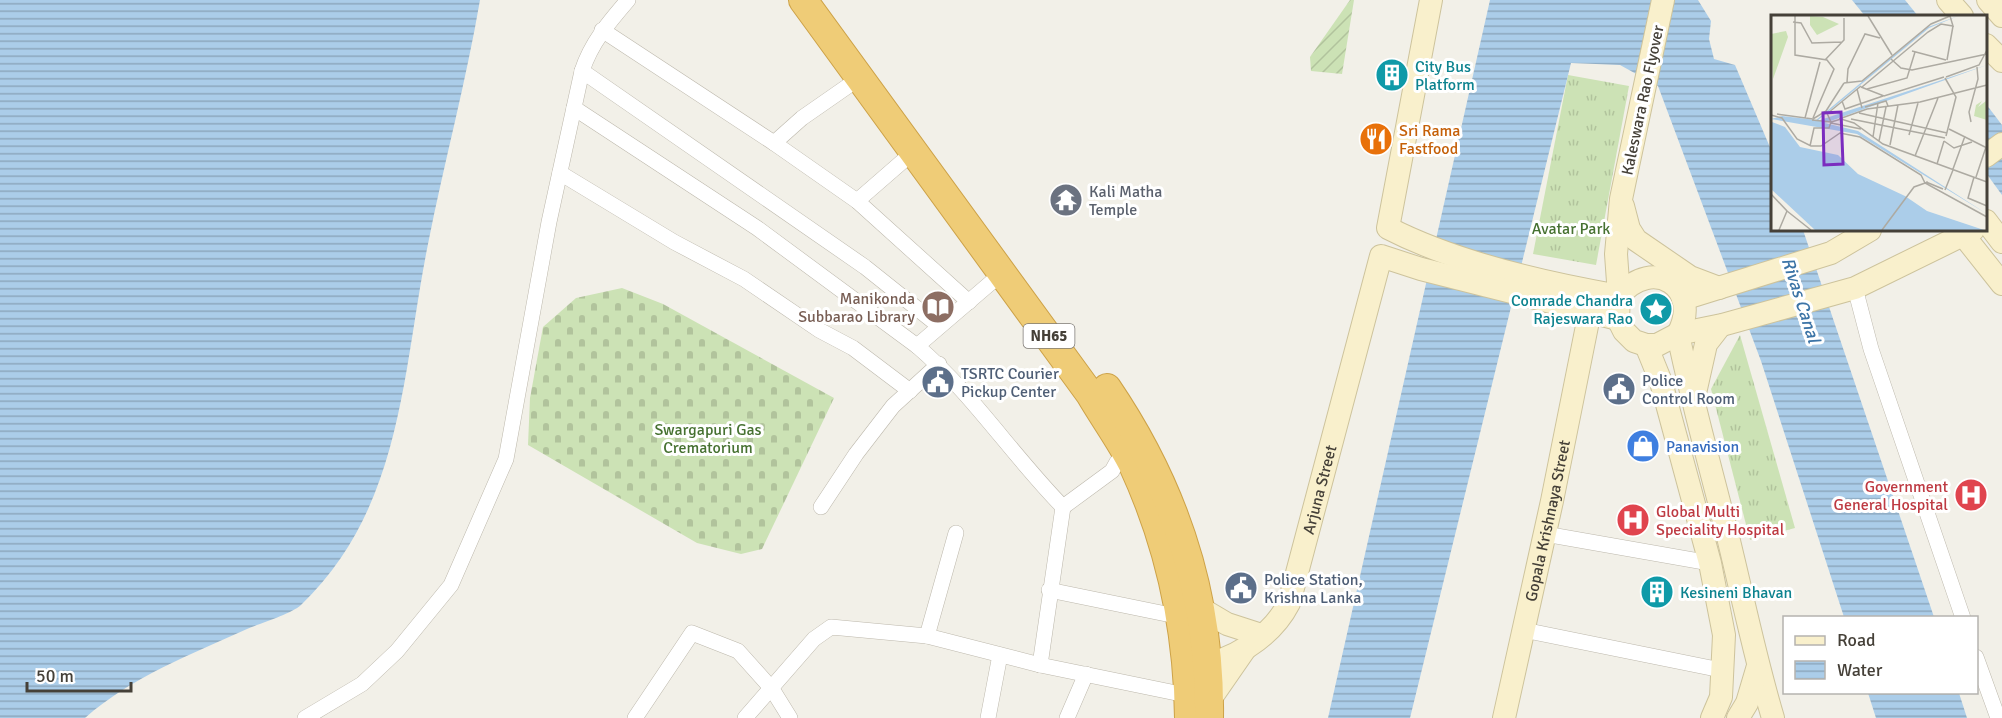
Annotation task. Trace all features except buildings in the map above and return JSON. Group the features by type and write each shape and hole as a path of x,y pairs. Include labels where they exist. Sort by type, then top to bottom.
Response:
{"highway":[{"name":"NH65","path":"803,0 1090,394 1132,463 1151,508 1167,559 1182,613 1198,694"},
{"name":"NH65","path":"826,0 876,71 959,178 1133,426 1156,468 1176,519 1198,694"}],"street":[{"path":"305,718 362,684 397,651 451,585 506,459 560,173 582,71 588,52 602,30 628,0"},
{"path":"789,0 848,86 994,280 1088,412 1118,462 1188,612 1198,694"},
{"path":"1431,0 1388,228 1423,258 1618,319"},
{"name":"Kaleswara Rao Flyover","path":"1619,296 1617,270 1621,199 1663,0"},
{"path":"1948,0 1961,15"},
{"path":"1988,0 2002,16"},
{"path":"602,30 774,143 857,201 969,302"},
{"path":"1987,46 2002,61"},
{"path":"582,71 865,267 939,326"},
{"path":"774,143 802,118 848,86"},
{"path":"574,108 757,228 917,346 939,364 1031,474 1063,507"},
{"path":"1987,155 2002,144"},
{"path":"857,201 903,160"},
{"path":"560,173 674,242 744,279 819,330 853,348 910,391"},
{"path":"1621,199 1629,229 1680,293 1684,323 1678,334 1693,404 1773,718"},
{"path":"1993,215 2002,242"},
{"path":"1868,231 1831,253 1714,290 1680,293 1658,277 1643,277 1630,284 1619,296 1618,319 1629,336 1647,345 1667,341 1678,334 1721,326 1847,291 1969,233 2002,284"},
{"path":"1636,240 1690,277 1714,290"},
{"name":"Arjuna Street","path":"1198,694 1236,654 1281,618 1289,603 1381,256 1423,258"},
{"path":"1549,296 1597,288 1617,270"},
{"path":"917,346 994,280"},
{"path":"1583,290 1619,296"},
{"path":"1847,291 1871,350 1962,616"},
{"path":"1549,296 1632,353 1661,382"},
{"name":"Gopala Krishnaya Street","path":"1504,718 1545,534 1588,321"},
{"path":"1693,404 1706,344 1721,326"},
{"path":"1647,345 1661,382 1710,562 1724,635 1721,697 1712,718"},
{"path":"821,507 856,454 893,406 939,364"},
{"path":"1040,665 1049,590 1063,507 1112,471 1118,462"},
{"path":"927,636 956,533"},
{"path":"1545,534 1710,562"},
{"path":"1049,590 1188,612 1227,624 1255,640 1198,694 1178,718"},
{"path":"746,718 814,639 831,627 927,636 1040,665 1198,694"},
{"path":"1524,630 1721,670"},
{"path":"635,718 692,633 738,651 772,689 790,718"},
{"path":"988,718 1000,655"},
{"path":"1978,660 1998,718"},
{"path":"1721,697 1746,713 1758,666"},
{"path":"1067,718 1086,674"}],"green space":[{"path":"1350,0 1354,0 1342,74 1311,71 1310,57"},
{"name":"Avatar Park","path":"1568,75 1629,86 1596,265 1533,254"},
{"name":"Swargapuri Gas Crematorium","path":"622,288 663,304 834,398 762,549 741,554 697,543 528,445 530,398 543,327 576,298"},
{"path":"1740,335 1795,528 1750,540 1711,389"}],"water":[{"path":"0,0 480,0 428,244 393,436 379,482 360,525 335,567 301,605 163,667 103,703 85,718 0,718"},
{"name":"Rivas Canal","path":"1490,0 1698,0 1711,21 1709,39 1714,59 1735,65 1771,150 1771,231 1803,231 1934,616 1844,616 1761,361 1658,86 1620,65 1571,63 1410,718 1328,718"},
{"path":"1852,0 1905,0 1917,15 1864,15"},
{"path":"1987,105 2002,125 2002,195 1987,174"},
{"path":"1868,694 1959,694 1967,718 1876,718"}],"place":[{"name":"City Bus Platform","path":"1392,75"},
{"name":"Sri Rama Fastfood","path":"1376,139"},
{"name":"Kali Matha Temple","path":"1066,200"},
{"name":"Manikonda Subbarao Library","path":"938,307"},
{"name":"Comrade Chandra Rajeswara Rao","path":"1656,309"},
{"name":"TSRTC Courier Pickup Center","path":"938,382"},
{"name":"Police Control Room","path":"1619,389"},
{"name":"Panavision","path":"1643,446"},
{"name":"Government General Hospital","path":"1971,495"},
{"name":"Global Multi Speciality Hospital","path":"1633,520"},
{"name":"Police Station, Krishna Lanka","path":"1241,588"},
{"name":"Kesineni Bhavan","path":"1657,592"}]}
